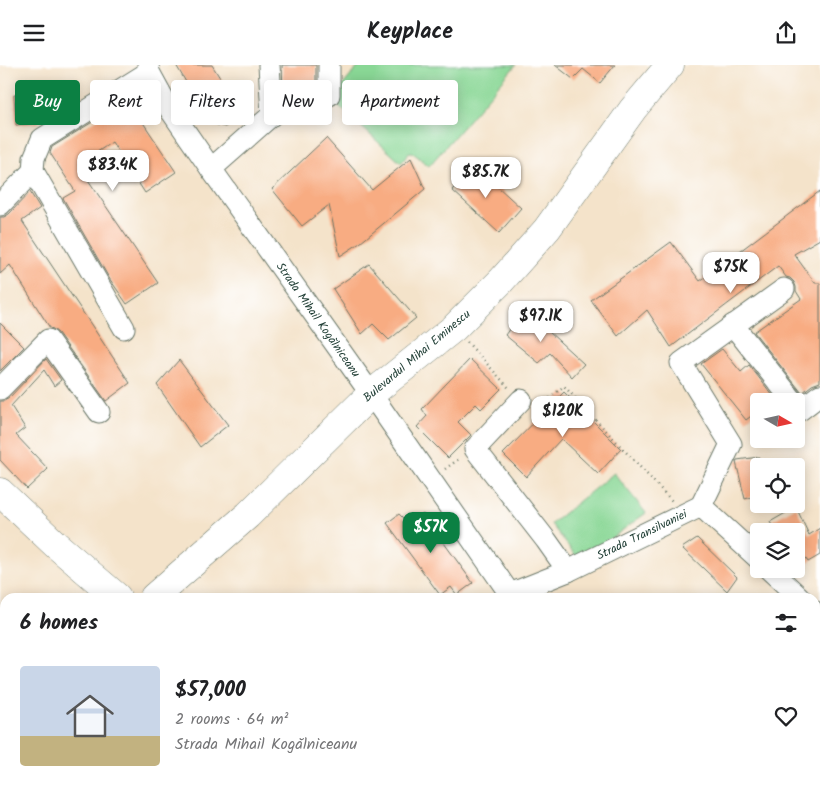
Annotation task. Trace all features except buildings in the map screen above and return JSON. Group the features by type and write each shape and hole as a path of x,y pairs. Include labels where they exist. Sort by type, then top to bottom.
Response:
{"main road":[{"name":"Bulevardul Mihai Eminescu","path":"159,593 248,515 371,394 454,328 501,281 547,229 633,109 670,65"},
{"path":"0,492 112,593"}],"street":[{"path":"211,169 272,115 269,65"},
{"path":"329,65 329,80"},
{"path":"0,205 32,171 34,158 42,139 149,69"},
{"name":"Strada Mihail Kogălniceanu","path":"149,69 167,105 509,593"},
{"path":"32,171 124,327"},
{"path":"693,510 731,444 681,363 784,289"},
{"path":"733,325 787,393"},
{"path":"0,389 48,340 99,412"},
{"path":"805,406 820,395"},
{"path":"521,400 475,449 568,571"},
{"name":"Strada Transilvaniei","path":"518,593 568,571 693,510 750,552"},
{"path":"779,578 795,593"}],"path":[{"path":"454,328 532,412 564,386 693,510"},
{"path":"430,479 475,449"}],"green space":[{"path":"360,65 516,65 429,166 412,152 401,163 359,125 458,125 458,80 347,80"},
{"path":"342,86 342,109 332,98"},
{"path":"614,473 646,513 580,561 551,524"}]}
